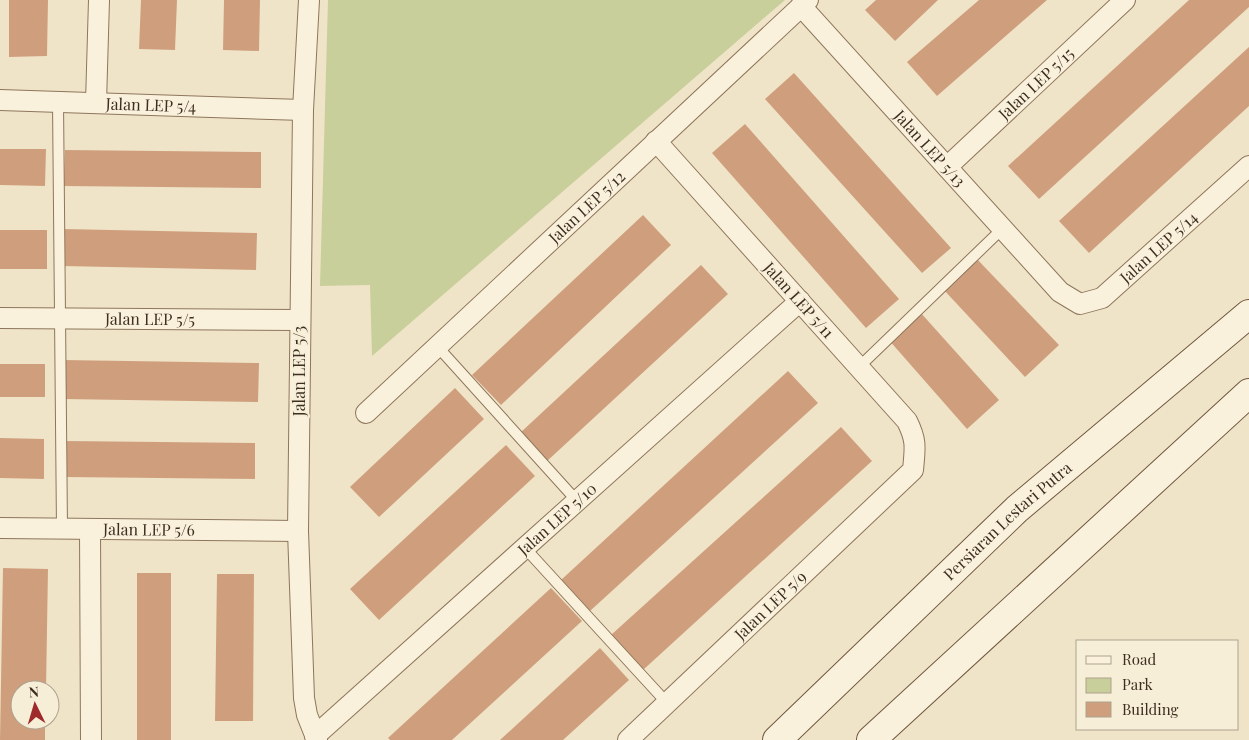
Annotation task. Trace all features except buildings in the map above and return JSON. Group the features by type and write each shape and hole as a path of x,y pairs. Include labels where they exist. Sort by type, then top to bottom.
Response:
{"street":[{"path":"96,104 99,0"},
{"name":"Jalan LEP 5/3","path":"308,0 303,110 298,531 304,698 307,715 316,738"},
{"name":"Jalan LEP 5/15","path":"947,167 1125,0"},
{"name":"Jalan LEP 5/13","path":"804,3 947,167 1060,292"},
{"name":"Jalan LEP 5/12","path":"366,413 804,3"},
{"name":"Jalan LEP 5/4","path":"0,100 303,110"},
{"name":"Jalan LEP 5/11","path":"656,141 907,421 913,433 916,446 912,470"},
{"name":"Jalan LEP 5/14","path":"1060,292 1080,304 1102,298 1249,166"},
{"name":"Jalan LEP 5/10","path":"316,738 800,301"},
{"name":"Jalan LEP 5/5","path":"0,318 300,320"},
{"name":"Persiaran Lestari Putra","path":"777,740 1017,509 1246,322"},
{"path":"871,740 1249,393"},
{"name":"Jalan LEP 5/9","path":"628,740 912,470"},
{"name":"Jalan LEP 5/6","path":"0,528 298,531"},
{"path":"90,529 91,740"}],"lane":[{"path":"58,102 62,529"},
{"path":"859,367 1002,229"},
{"path":"437,346 577,501"},
{"path":"525,548 667,703"}],"green space":[{"path":"328,0 785,0 372,356 370,285 320,286"}]}
